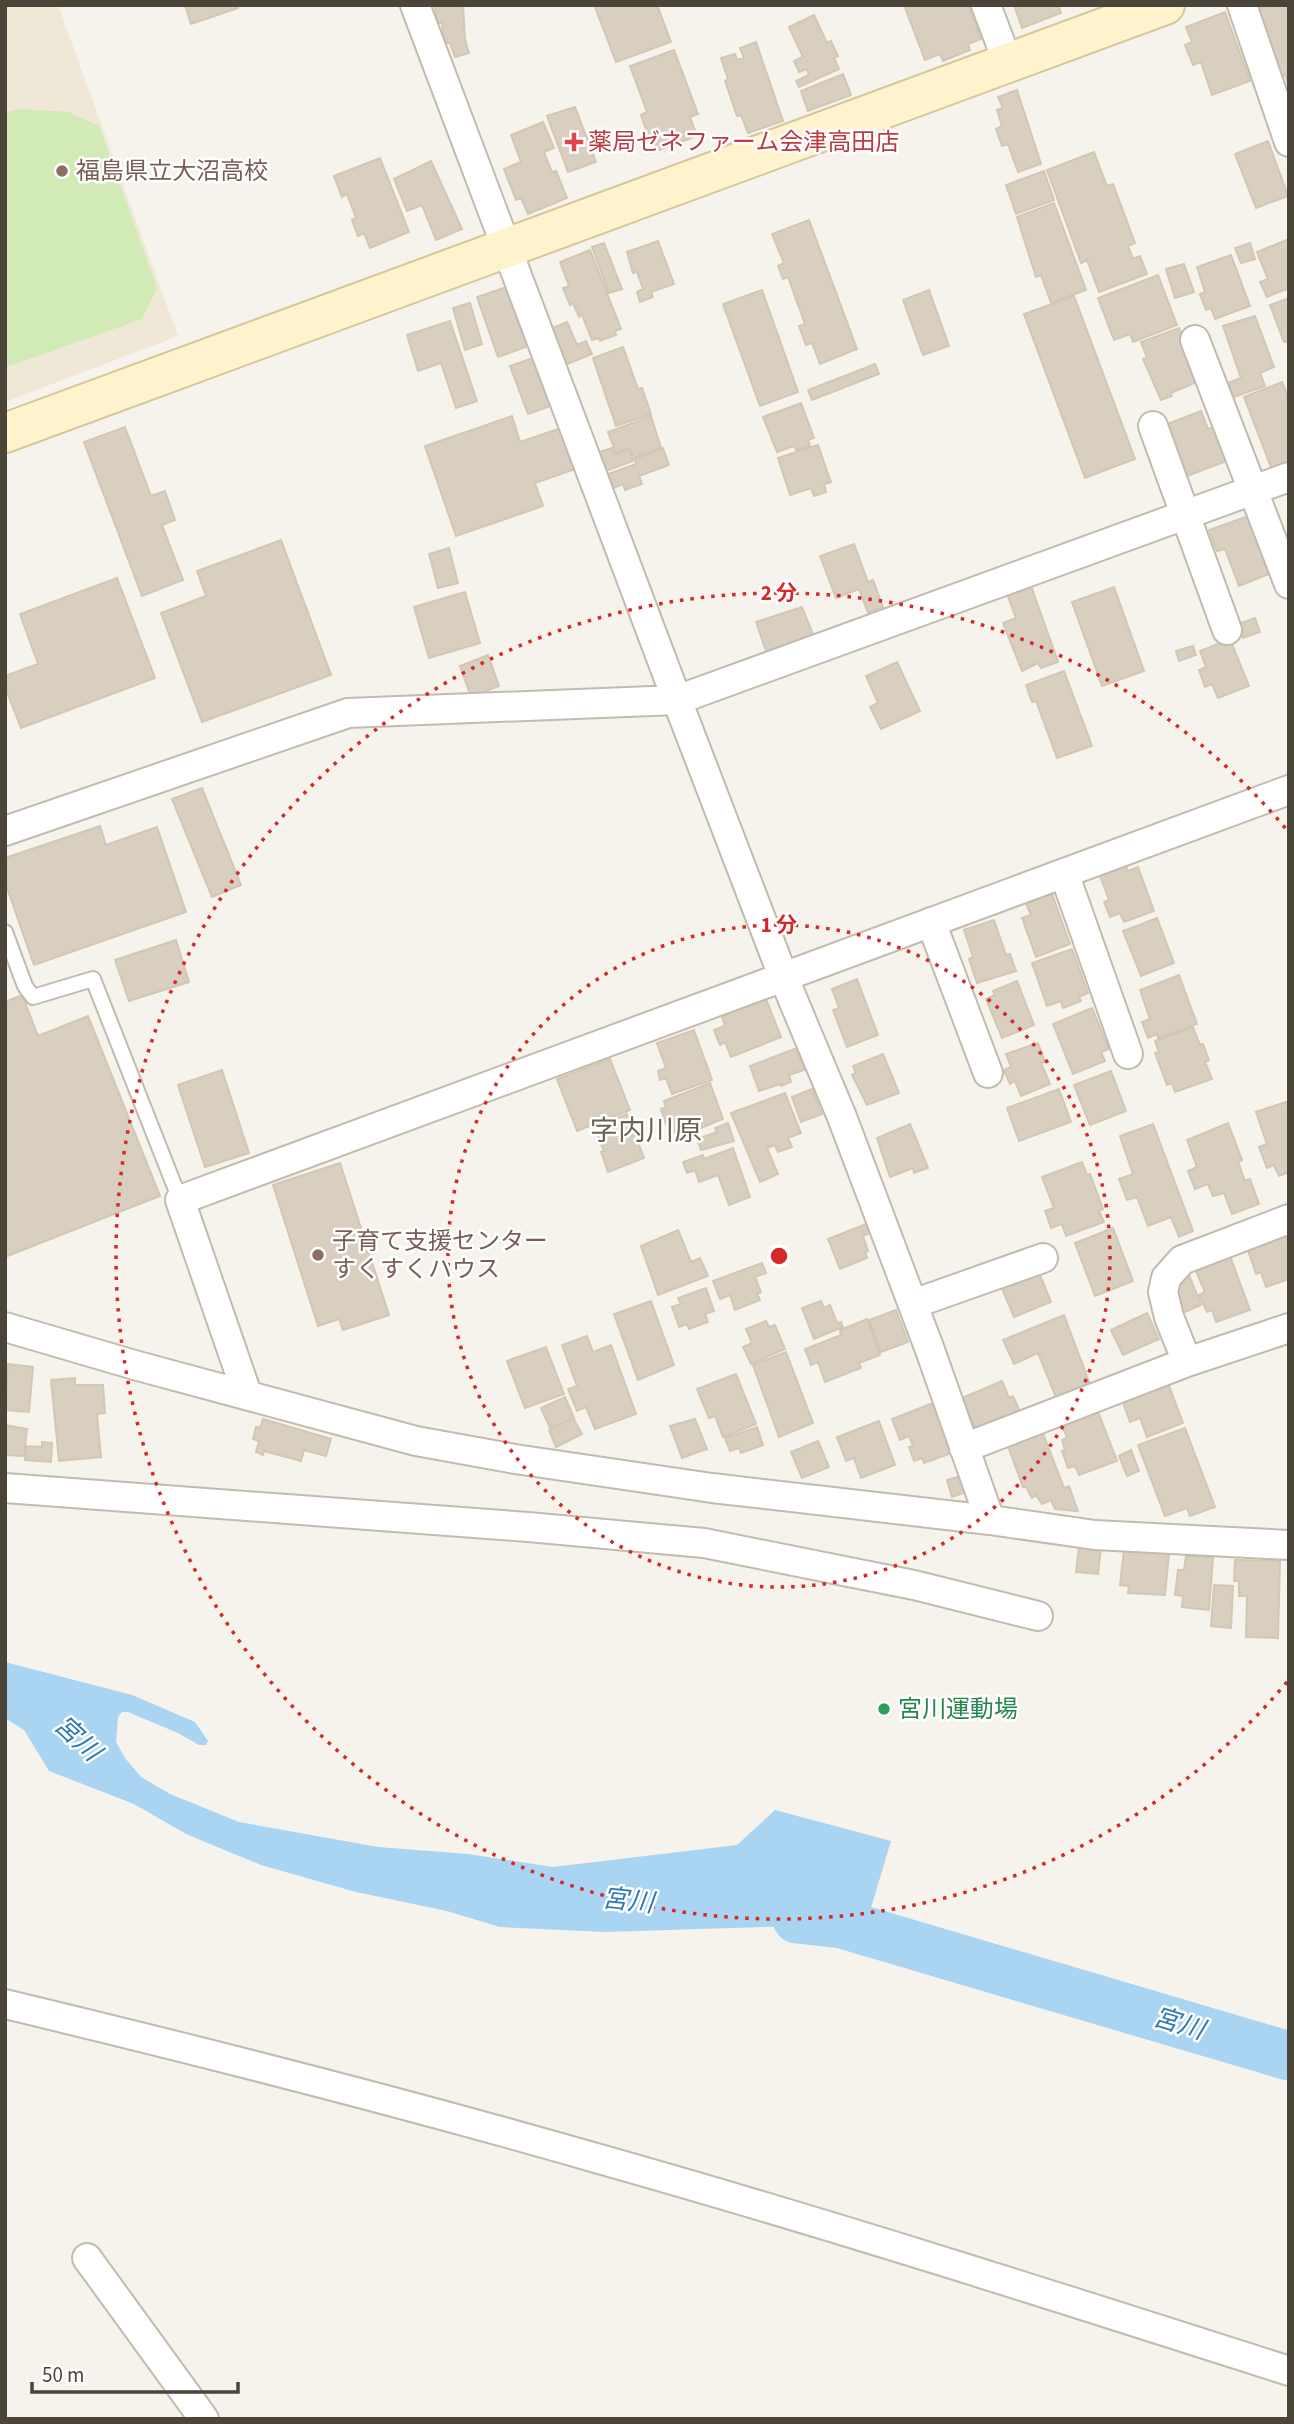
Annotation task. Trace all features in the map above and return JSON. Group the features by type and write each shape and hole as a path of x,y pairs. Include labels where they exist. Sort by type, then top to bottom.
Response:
{"street":[{"path":"415,5 783,976 842,1116 990,1520"},
{"path":"986,5 1007,63"},
{"path":"5,433 1165,5"},
{"path":"1242,5 1289,142"},
{"path":"1195,340 1289,584"},
{"path":"1153,426 1227,630"},
{"path":"5,831 348,713 677,700 1289,477"},
{"path":"247,1394 180,1200 1289,790"},
{"path":"1065,873 1128,1054"},
{"path":"931,922 988,1073"},
{"path":"1187,1362 1169,1317 1163,1292 1166,1278 1182,1260 1289,1219"},
{"path":"913,1304 1042,1258"},
{"path":"5,1328 416,1441 514,1459 712,1488 1095,1535 1289,1545"},
{"path":"964,1448 1187,1362 1289,1328"},
{"path":"5,1488 528,1527 704,1543 914,1585 1038,1616"},
{"path":"5,2004 158,2041 601,2159 876,2241 1289,2371"},
{"path":"87,2258 204,2419"}],"lane":[{"path":"5,932 25,986 33,997 93,979 180,1200"}],"shaded area":[{"name":"福島県立大沼高校","path":"5,5 58,5 178,336 5,402"}],"green space":[{"name":"福島県立大沼高校","path":"21,109 69,112 99,126 157,288 142,319 7,367 5,113"}],"water":[{"path":"5,1662 132,1695 195,1722 208,1741 206,1745 199,1745 178,1733 128,1712 122,1712 118,1717 116,1742 141,1777 170,1794 239,1822 378,1847 468,1854 553,1867 737,1845 775,1810 891,1841 858,1951 818,1930 797,1926 605,1932 500,1927 447,1911 356,1892 261,1865 186,1834 134,1804 49,1771 24,1730 5,1718"}],"building":[{"path":"185,5 237,5 238,8 191,24"},
{"path":"435,5 463,5 465,40 469,53 455,57 450,43 444,43 442,23 437,23"},
{"path":"657,5 671,42 616,62 595,7"},
{"path":"904,5 968,5 981,39 968,44 970,50 943,61 940,54 925,60"},
{"path":"1014,5 1058,5 1061,13 1022,28"},
{"path":"1268,5 1289,5 1289,86 1285,75 1276,78 1252,11"},
{"path":"1225,12 1250,81 1212,95 1201,62 1193,65 1185,45 1192,42 1186,27"},
{"path":"814,15 827,43 831,41 838,56 834,58 839,69 799,87 796,81 809,75 807,69 799,72 794,61 803,57 789,27"},
{"path":"756,42 783,121 748,133 741,115 737,116 725,81 728,79 721,58 735,54 737,60 744,58 740,48"},
{"path":"674,50 698,114 690,117 697,136 654,152 641,115 647,112 630,66"},
{"path":"843,74 851,95 808,111 801,91"},
{"path":"1017,90 1041,164 1018,172 1008,144 1002,146 996,129 1002,126 997,110 1003,108 998,97"},
{"path":"575,107 596,162 568,172 547,116"},
{"path":"543,122 554,148 544,152 552,172 556,171 567,198 528,214 521,198 516,200 504,169 521,162 511,135"},
{"path":"1268,141 1288,196 1256,208 1235,154"},
{"path":"1094,152 1107,186 1113,184 1135,243 1128,246 1133,259 1140,256 1147,274 1099,292 1087,260 1081,263 1047,170"},
{"path":"380,158 409,232 370,248 364,233 358,236 352,220 356,218 347,194 342,197 334,176"},
{"path":"431,161 462,229 436,240 422,205 407,211 394,179"},
{"path":"1044,171 1054,200 1016,214 1006,185"},
{"path":"1054,203 1086,290 1051,303 1041,275 1036,277 1017,217"},
{"path":"809,220 857,349 820,364 812,343 806,345 799,326 805,324 788,277 783,279 778,266 784,263 772,234"},
{"path":"1289,239 1289,288 1267,297 1260,282 1268,279 1257,252"},
{"path":"658,241 674,284 651,292 653,297 640,302 637,292 643,289 637,272 633,273 627,252"},
{"path":"604,243 622,289 609,293 592,247"},
{"path":"1250,243 1255,259 1241,263 1235,248"},
{"path":"590,250 621,329 615,331 616,335 600,341 599,338 592,340 582,315 579,317 573,303 570,305 563,288 569,286 560,262"},
{"path":"1231,255 1250,306 1215,319 1211,308 1206,310 1200,294 1205,292 1197,267"},
{"path":"1184,264 1194,292 1175,298 1166,269"},
{"path":"1158,275 1177,325 1133,342 1130,334 1114,340 1098,298"},
{"path":"518,283 539,342 498,357 477,297"},
{"path":"762,290 798,392 760,406 723,304"},
{"path":"929,290 949,346 923,355 903,300"},
{"path":"1074,296 1135,459 1085,478 1024,314"},
{"path":"1289,298 1289,341 1284,342 1270,305"},
{"path":"470,303 482,344 465,350 453,308"},
{"path":"1255,316 1274,367 1260,373 1265,386 1234,397 1228,383 1241,378 1223,326"},
{"path":"450,321 477,401 456,408 441,363 418,371 407,335"},
{"path":"567,322 577,345 586,341 592,354 565,365 550,329"},
{"path":"1179,328 1199,381 1161,400 1143,359 1147,358 1141,342"},
{"path":"623,347 638,389 642,388 651,414 616,426 593,358"},
{"path":"541,355 559,403 528,414 510,366"},
{"path":"875,364 879,374 812,400 808,390"},
{"path":"1282,382 1289,399 1289,466 1273,472 1244,397"},
{"path":"801,403 814,438 808,440 810,446 796,450 794,446 777,452 763,417"},
{"path":"1201,411 1208,429 1219,425 1232,459 1187,476 1185,471 1182,472 1167,424"},
{"path":"512,416 520,442 564,427 578,468 535,483 543,506 456,536 425,446"},
{"path":"651,416 661,448 634,458 630,448 616,453 608,432"},
{"path":"125,427 151,496 165,491 175,520 162,525 183,580 142,596 84,442"},
{"path":"818,445 831,482 824,484 826,492 814,496 811,488 790,495 778,458"},
{"path":"612,448 615,455 629,449 633,461 603,472 596,453"},
{"path":"663,448 669,465 639,476 642,484 625,490 623,484 611,489 605,475 636,464 635,459"},
{"path":"1251,515 1271,573 1239,586 1225,549 1217,551 1209,530"},
{"path":"281,540 331,675 202,722 161,613 206,596 197,571"},
{"path":"854,544 868,582 873,580 883,607 868,613 859,589 836,598 820,556"},
{"path":"449,548 458,583 438,588 429,554"},
{"path":"117,578 155,678 21,728 5,687 5,676 38,664 20,614"},
{"path":"1030,583 1058,662 1041,668 1038,663 1022,671 1003,623 1016,618 1006,591"},
{"path":"1114,587 1144,671 1102,686 1072,602"},
{"path":"465,592 480,643 429,658 414,607"},
{"path":"802,607 814,637 767,654 756,622"},
{"path":"1255,618 1260,632 1243,638 1238,624"},
{"path":"1230,639 1249,686 1218,698 1212,684 1205,687 1199,670 1206,667 1200,651"},
{"path":"1193,646 1196,655 1179,661 1176,651"},
{"path":"488,655 499,686 471,697 460,666"},
{"path":"897,662 920,711 881,729 870,707 878,703 866,676"},
{"path":"1064,671 1092,746 1057,758 1036,701 1032,702 1026,685"},
{"path":"202,788 241,885 212,897 172,799"},
{"path":"100,826 106,845 157,827 186,912 34,965 5,882 5,858"},
{"path":"1126,866 1128,871 1138,867 1154,911 1124,922 1120,913 1110,917 1104,902 1109,900 1100,876"},
{"path":"1052,894 1070,944 1036,957 1022,918 1031,915 1026,903"},
{"path":"1157,918 1174,963 1141,976 1123,931"},
{"path":"994,920 1006,955 1010,954 1016,971 977,983 969,959 973,957 964,930"},
{"path":"176,940 189,982 129,1001 115,960"},
{"path":"1072,949 1088,993 1079,997 1081,1001 1063,1008 1061,1001 1047,1006 1032,963"},
{"path":"1179,975 1197,1024 1158,1038 1157,1034 1148,1038 1142,1022 1150,1019 1140,990"},
{"path":"857,979 878,1035 847,1047 833,1010 839,1008 832,989"},
{"path":"1017,981 1034,1025 1002,1038 986,999 995,995 993,991"},
{"path":"22,995 38,1036 88,1016 160,1196 5,1257 5,1002"},
{"path":"766,999 781,1037 731,1057 725,1042 720,1045 714,1030 725,1026 722,1016"},
{"path":"1092,1008 1109,1049 1101,1052 1105,1061 1073,1074 1053,1024"},
{"path":"1193,1027 1209,1060 1205,1062 1212,1079 1175,1092 1172,1083 1167,1085 1155,1053 1159,1052 1155,1041"},
{"path":"694,1030 712,1080 672,1094 666,1078 660,1080 658,1071 666,1068 657,1043"},
{"path":"1038,1043 1045,1062 1041,1063 1050,1084 1021,1096 1015,1081 1010,1084 1004,1070 1011,1067 1006,1054"},
{"path":"797,1048 804,1070 789,1075 791,1082 759,1091 750,1066"},
{"path":"883,1054 899,1093 867,1105 852,1075 856,1073 853,1066"},
{"path":"610,1059 630,1110 577,1131 557,1079"},
{"path":"222,1070 249,1153 205,1167 178,1085"},
{"path":"1111,1071 1126,1111 1090,1125 1074,1085"},
{"path":"710,1083 723,1119 677,1138 671,1122 666,1124 661,1109 666,1107 664,1101"},
{"path":"812,1089 822,1114 801,1122 792,1097"},
{"path":"1059,1089 1071,1122 1019,1141 1007,1108"},
{"path":"785,1093 801,1133 788,1138 792,1147 778,1152 775,1145 767,1148 778,1174 760,1182 731,1113"},
{"path":"1289,1101 1289,1172 1279,1176 1274,1165 1267,1168 1259,1147 1267,1144 1256,1112"},
{"path":"627,1114 644,1158 608,1172 601,1152 604,1151 594,1127"},
{"path":"728,1123 734,1141 701,1150 697,1139 717,1132 715,1128"},
{"path":"1228,1123 1242,1160 1238,1162 1245,1181 1250,1179 1259,1204 1232,1214 1224,1193 1213,1196 1208,1184 1195,1189 1188,1171 1197,1167 1187,1140"},
{"path":"910,1124 928,1168 914,1173 913,1168 890,1177 877,1138"},
{"path":"1153,1124 1193,1231 1179,1237 1171,1217 1148,1226 1137,1197 1127,1200 1119,1179 1133,1174 1120,1136"},
{"path":"733,1148 750,1197 729,1205 718,1175 699,1182 695,1170 687,1173 683,1162 703,1155 704,1159"},
{"path":"1082,1162 1087,1175 1090,1174 1103,1209 1099,1211 1104,1222 1066,1236 1062,1224 1051,1228 1045,1211 1054,1208 1042,1177"},
{"path":"340,1163 389,1315 343,1330 339,1319 318,1326 273,1185"},
{"path":"866,1224 870,1233 863,1236 868,1251 865,1252 867,1258 840,1269 828,1239"},
{"path":"1113,1228 1133,1281 1095,1296 1075,1243"},
{"path":"678,1230 691,1262 700,1258 708,1276 658,1295 641,1246"},
{"path":"1285,1234 1289,1245 1289,1279 1266,1287 1261,1272 1256,1274 1247,1247"},
{"path":"1230,1256 1250,1310 1216,1322 1212,1310 1207,1312 1199,1295 1205,1292 1195,1269"},
{"path":"762,1263 766,1273 755,1277 761,1292 757,1294 760,1300 735,1310 730,1295 720,1299 713,1281"},
{"path":"1038,1270 1051,1302 1014,1317 1001,1286"},
{"path":"1187,1270 1201,1305 1178,1315 1168,1290"},
{"path":"706,1288 714,1311 705,1314 708,1322 689,1329 687,1324 679,1327 672,1307 681,1304 678,1298"},
{"path":"651,1301 674,1365 638,1380 614,1314"},
{"path":"821,1301 824,1308 830,1305 837,1323 841,1322 843,1327 814,1339 802,1308"},
{"path":"896,1310 908,1342 881,1352 869,1320"},
{"path":"1147,1313 1159,1339 1123,1355 1111,1330"},
{"path":"1064,1315 1091,1387 1058,1402 1038,1353 1014,1364 1003,1340"},
{"path":"867,1319 880,1355 859,1363 861,1368 825,1382 818,1362 811,1365 805,1349 841,1335 840,1330"},
{"path":"766,1321 769,1327 775,1325 785,1349 751,1364 743,1347 752,1343 746,1329"},
{"path":"587,1336 593,1352 611,1345 636,1414 595,1429 586,1407 577,1411 568,1389 577,1386 562,1345"},
{"path":"546,1347 564,1394 525,1408 507,1361"},
{"path":"786,1352 813,1423 779,1437 753,1365"},
{"path":"8,1364 33,1367 29,1412 5,1410"},
{"path":"736,1374 756,1424 723,1437 715,1416 709,1418 697,1389"},
{"path":"75,1378 75,1385 103,1385 105,1413 97,1414 101,1457 59,1461 51,1380"},
{"path":"1002,1381 1009,1398 1013,1396 1020,1412 976,1431 962,1398"},
{"path":"1168,1383 1183,1423 1147,1437 1140,1418 1130,1422 1122,1400"},
{"path":"565,1397 574,1418 550,1428 541,1408"},
{"path":"933,1403 952,1453 924,1463 922,1458 914,1461 909,1447 913,1446 909,1436 900,1440 892,1419"},
{"path":"1097,1409 1117,1461 1079,1475 1075,1466 1068,1468 1062,1451 1065,1450 1062,1440 1067,1438 1061,1423"},
{"path":"573,1418 582,1434 556,1447 549,1430"},
{"path":"263,1419 331,1439 326,1456 304,1450 301,1461 264,1451 263,1455 256,1452 259,1441 253,1439 256,1427 260,1428"},
{"path":"695,1419 707,1449 682,1458 670,1426"},
{"path":"879,1421 895,1465 861,1478 854,1458 846,1461 837,1437"},
{"path":"5,1425 27,1429 24,1456 5,1455"},
{"path":"757,1427 763,1445 741,1453 739,1448 730,1451 725,1438"},
{"path":"1041,1428 1064,1488 1069,1486 1078,1511 1055,1509 1051,1500 1042,1504 1036,1495 1032,1498 1026,1487 1023,1487 1006,1441"},
{"path":"1185,1428 1215,1507 1190,1516 1187,1508 1165,1516 1138,1445"},
{"path":"818,1441 829,1467 802,1478 791,1452"},
{"path":"42,1442 52,1443 51,1462 25,1460 26,1446 42,1447"},
{"path":"1131,1450 1139,1471 1127,1476 1119,1456"},
{"path":"961,1476 966,1492 952,1497 947,1480"},
{"path":"1079,1546 1101,1548 1098,1574 1076,1572"},
{"path":"1124,1550 1169,1554 1165,1595 1128,1593 1129,1586 1120,1585"},
{"path":"1186,1556 1213,1557 1209,1610 1182,1607 1183,1596 1175,1595 1178,1570 1184,1570"},
{"path":"1235,1560 1280,1561 1278,1638 1246,1637 1247,1596 1239,1596 1239,1581 1234,1581"},
{"path":"1214,1585 1233,1586 1231,1628 1211,1626"}],"waterway":[{"name":"宮川","path":"797,1919 842,1924 1289,2056"}],"place":[{"name":"薬局ゼネファーム会津高田店","path":"574,142"},
{"name":"福島県立大沼高校","path":"62,171"},
{"name":"子育て支援センター すくすくハウス","path":"318,1255"},
{"name":"宮川運動場","path":"884,1709"}],"district":[{"name":"字内川原","path":"646,1130"}]}
